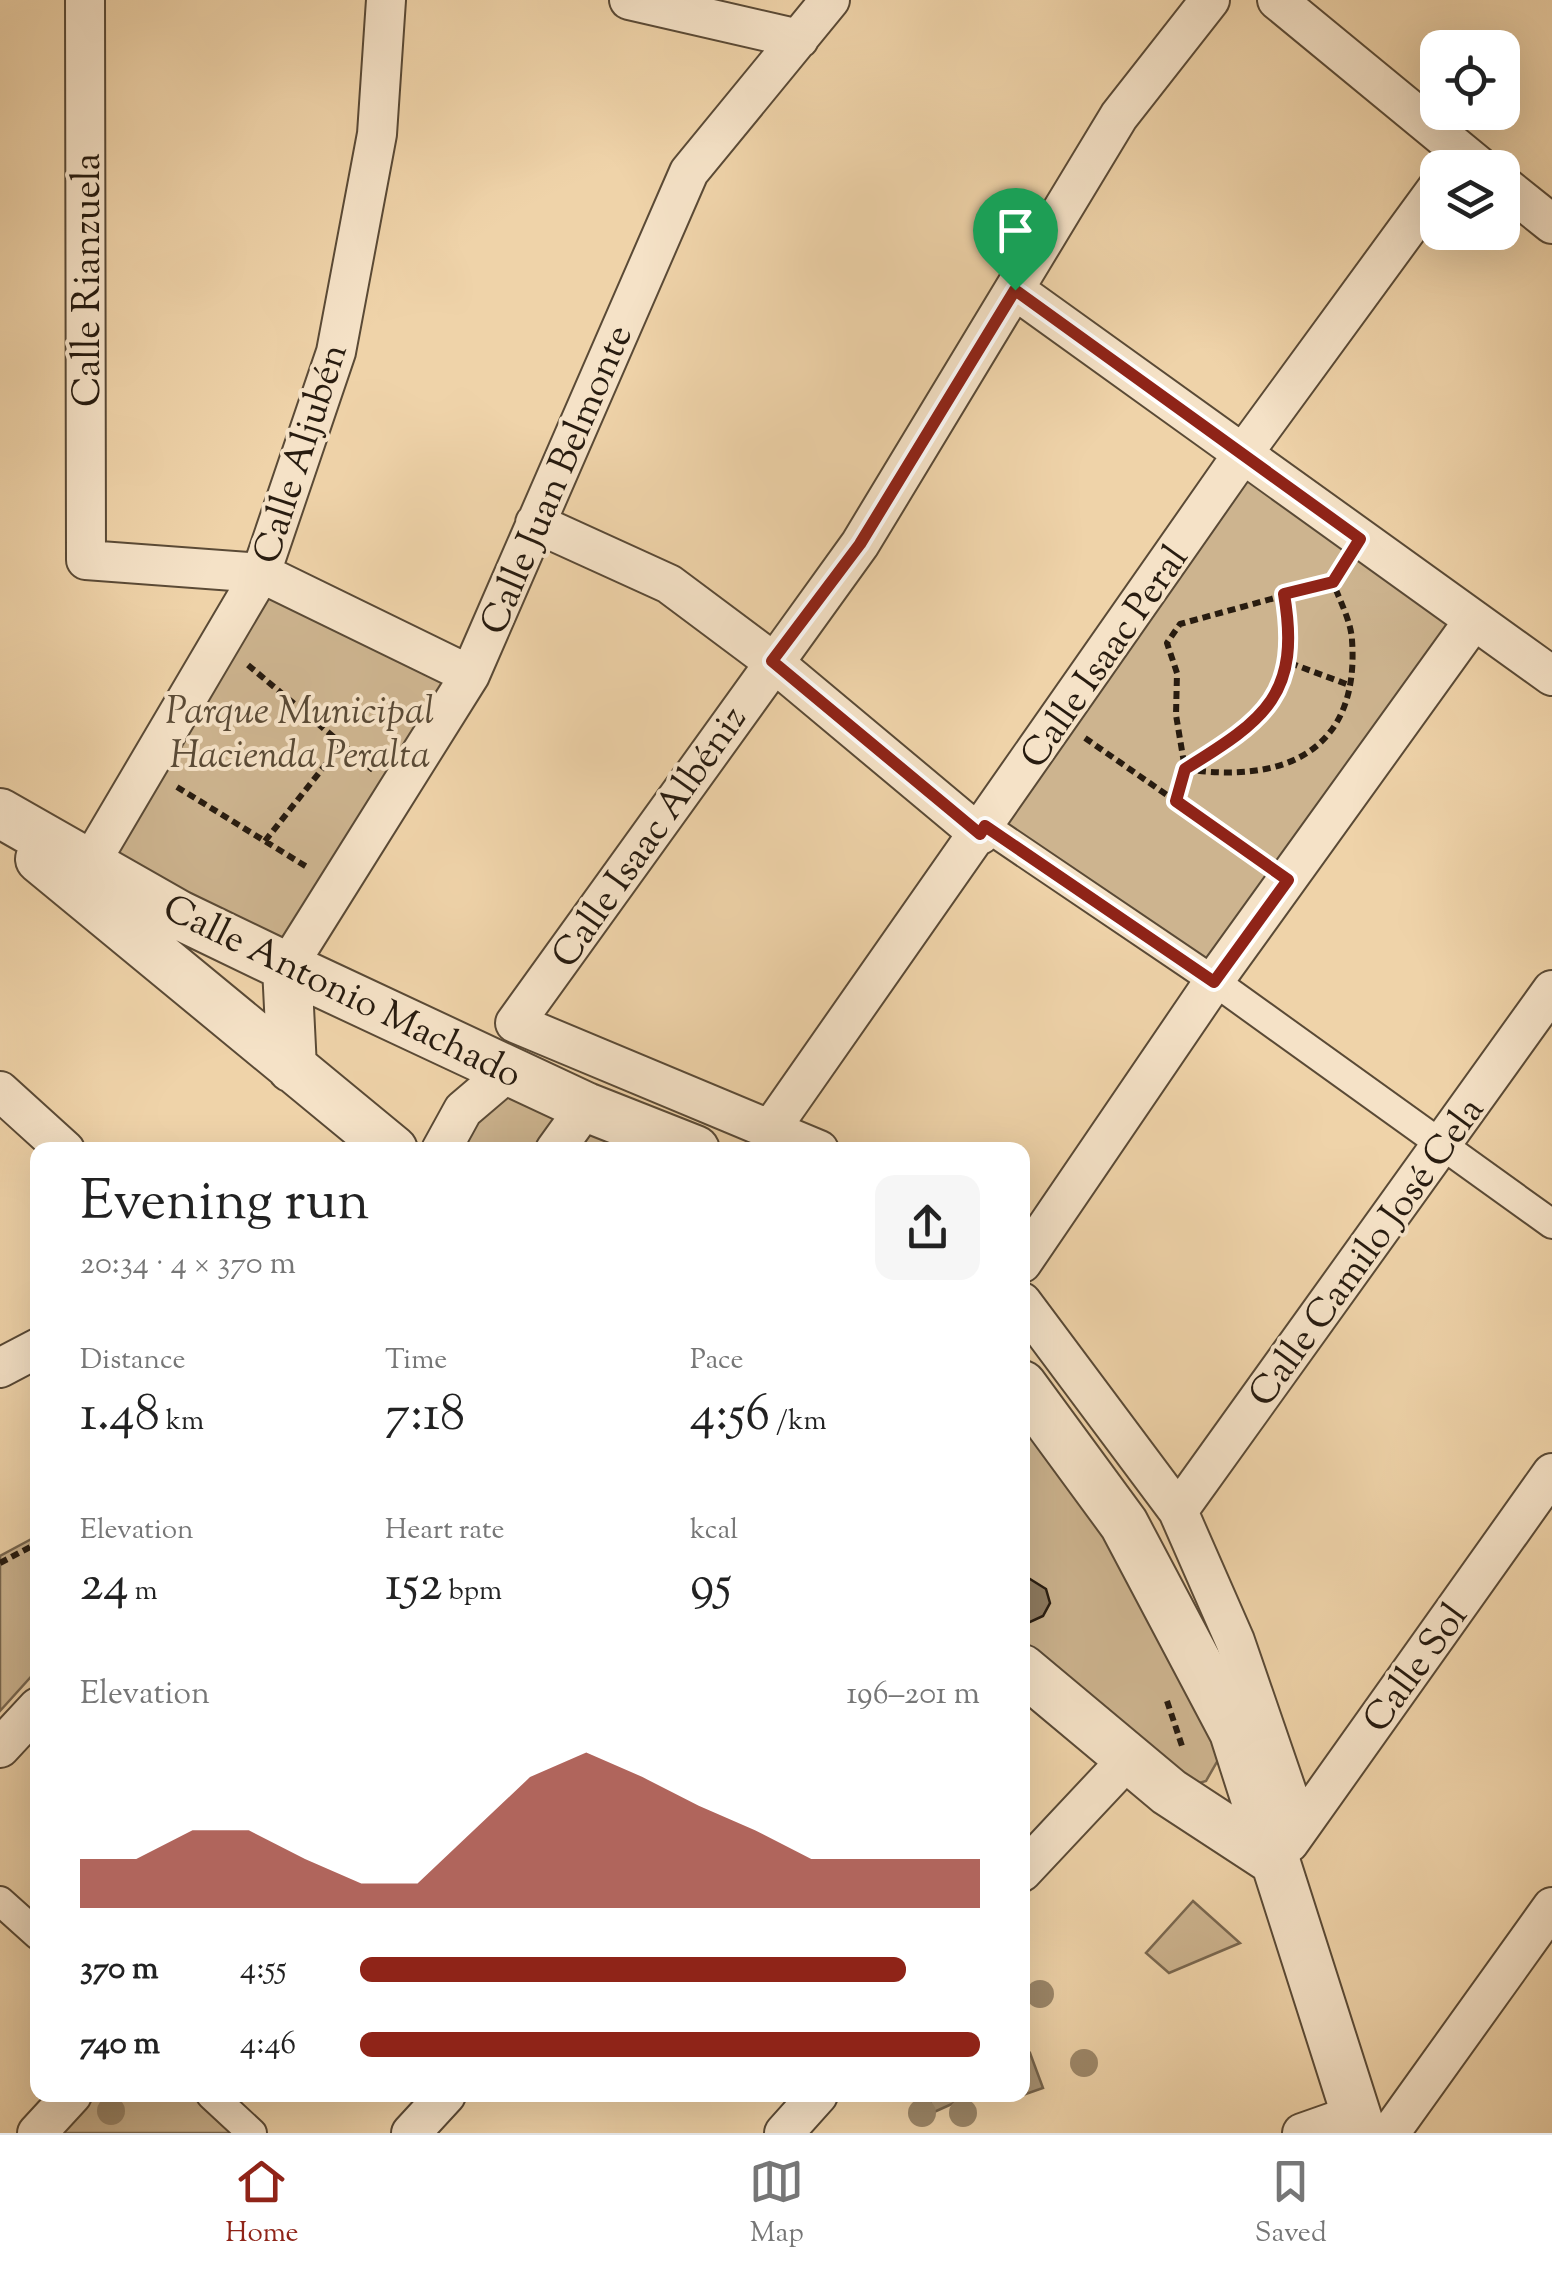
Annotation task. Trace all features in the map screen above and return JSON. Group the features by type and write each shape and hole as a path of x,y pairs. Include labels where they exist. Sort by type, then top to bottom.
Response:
{"street":[{"name":"Calle Rianzuela","path":"85,0 86,560 262,574"},
{"name":"Calle Aljubén","path":"90,863 262,574 336,352 377,134 386,0"},
{"path":"629,0 799,38"},
{"name":"Calle Juan Belmonte","path":"287,967 470,676 689,172 830,0"},
{"name":"Calle Isaac Albéniz","path":"515,1023 772,661 860,544 1119,116 1210,0"},
{"path":"1277,0 1451,150"},
{"path":"1520,198 1552,224"},
{"name":"Calle Isaac Peral","path":"772,1127 1242,455 1420,212"},
{"path":"1015,290 1552,676"},
{"path":"534,523 669,584 772,661 982,830 1214,982 1552,1224"},
{"path":"262,574 470,676"},
{"path":"1030,1251 1214,982 1474,620"},
{"name":"Calle Antonio Machado","path":"0,813 179,914 287,967 573,1100 675,1142"},
{"path":"0,823 383,1142"},
{"path":"287,967 292,1068"},
{"name":"Calle Camilo José Cela","path":"1178,1512 1552,990"},
{"name":"Calle Antonio Machado","path":"515,1023 803,1142"},
{"path":"558,1142 573,1100 582,1052"},
{"path":"445,1142 463,1110 510,1070"},
{"path":"0,1091 56,1142"},
{"path":"1030,1313 1178,1512 1235,1641 1369,2126"},
{"path":"0,1368 30,1352"},
{"path":"1030,1396 1124,1524 1234,1732 1288,1844"},
{"name":"Calle Sol","path":"1288,1844 1552,1473"},
{"path":"1030,1677 1169,1792 1288,1844"},
{"path":"0,1748 30,1716"},
{"path":"1169,1792 1206,1780 1234,1732"},
{"path":"1030,1863 1129,1758"},
{"path":"0,1901 30,1928"},
{"path":"1302,2133 1369,2126 1552,1908"},
{"path":"37,2133 66,2102"},
{"path":"219,2102 252,2133"},
{"path":"411,2133 440,2102"},
{"path":"784,2133 812,2102"}],"path":[{"path":"1176,801 1185,769 1176,715 1177,673 1167,643 1180,624 1333,582 1360,539"},
{"path":"1185,769 1228,776 1313,753 1336,728 1349,685 1352,638 1333,582"},
{"path":"1185,769 1234,739 1270,704 1290,663 1284,594"},
{"path":"220,642 398,790"},
{"path":"1290,663 1349,685"},
{"path":"1059,720 1288,880"},
{"path":"265,841 342,744"},
{"path":"146,768 338,886"},
{"path":"0,1563 30,1547"}],"green space":[{"path":"1242,455 1474,620 1214,981 985,826"},
{"name":"Parque Municipal Hacienda Peralta","path":"261,573 470,675 287,967 90,863"},
{"path":"510,1070 676,1142 448,1142"},
{"path":"1030,1398 1234,1732 1206,1781 1169,1792 1030,1675"},
{"path":"30,1540 30,1678 0,1711 0,1556"},
{"path":"1193,1901 1240,1943 1169,1973 1146,1953"},
{"path":"66,2102 219,2102 252,2133 37,2133"}],"shaded area":[{"path":"1030,2053 1043,2088 1030,2093"},
{"path":"930,2102 956,2102 934,2112"}],"building":[{"path":"1030,1579 1046,1589 1050,1603 1043,1616 1030,1622"}],"route":[{"path":"1015,290 1360,539 1333,582 1284,594 1290,663 1270,704 1234,739 1185,769 1176,801 1288,880 1214,982 985,826 980,834 772,661 860,544 1015,290"}]}
